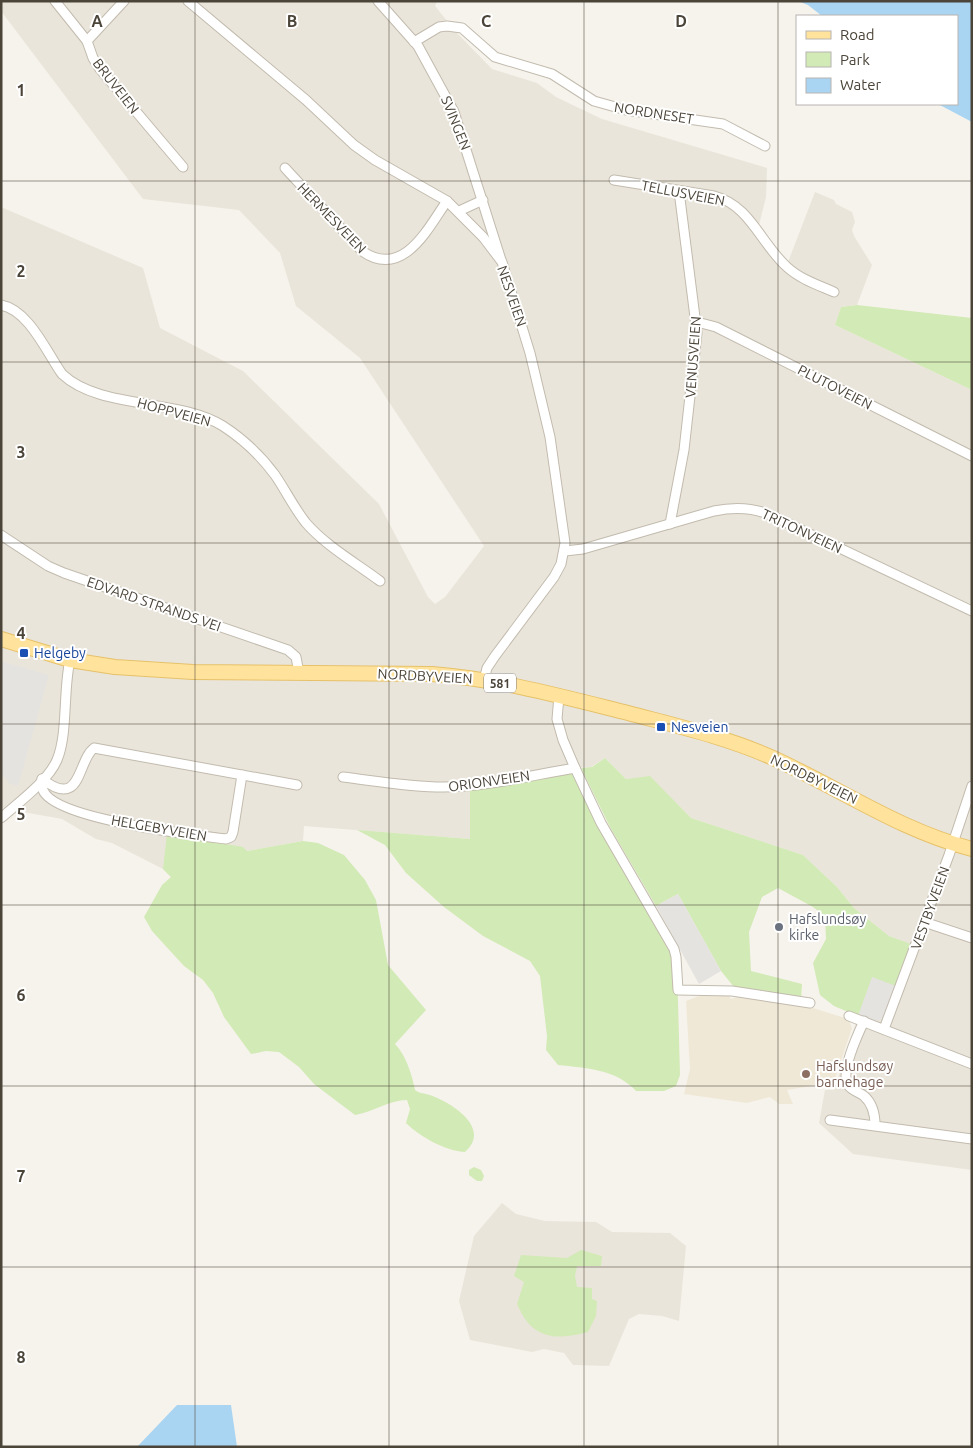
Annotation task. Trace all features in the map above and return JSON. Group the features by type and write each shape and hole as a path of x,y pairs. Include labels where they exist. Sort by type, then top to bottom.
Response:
{"main road":[{"name":"NORDBYVEIEN","path":"1,639 70,660 138,669 413,674 484,680 558,696 731,741 772,757 913,828 972,850"}],"street":[{"name":"BRUVEIEN","path":"55,1 87,41 92,58 182,167"},
{"path":"87,41 124,1"},
{"name":"NESVEIEN","path":"188,1 306,100 354,145 375,160 447,201 459,211 502,262 530,353 550,437 562,507 565,552 554,577 495,656 487,668 484,680"},
{"name":"SVINGEN","path":"378,1 414,42 454,112 502,262"},
{"name":"NORDNESET","path":"414,42 439,27 454,26 462,28 495,57 552,74 594,101 626,110 718,123 765,146"},
{"name":"HERMESVEIEN","path":"285,168 362,251 377,258 394,258 409,253 447,201"},
{"name":"TELLUSVEIEN","path":"614,180 714,196 733,203 744,214 777,258 788,268 807,280 834,292"},
{"name":"VENUSVEIEN","path":"670,524 685,441 697,322 679,190"},
{"path":"459,211 483,200"},
{"name":"HOPPVEIEN","path":"1,305 15,310 24,318 62,374 70,381 101,394 186,412 216,422 231,431 255,451 270,468 298,512 314,531 380,581"},
{"name":"PLUTOVEIEN","path":"697,322 716,327 972,456"},
{"name":"TRITONVEIEN","path":"565,552 583,549 728,508 757,510 972,611"},
{"name":"EDVARD STRANDS VEI","path":"1,535 48,566 64,573 177,614 288,650 296,657 299,673"},
{"path":"1,818 42,779 56,762 59,753 65,688 70,660"},
{"path":"558,696 556,711 558,724 601,824 674,949 678,990 732,991 810,1003"},
{"path":"42,779 57,788 70,786 80,777 89,754 94,748 297,785"},
{"name":"ORIONVEIEN","path":"343,777 418,787 444,787 487,784 576,768"},
{"name":"HELGEBYVEIEN","path":"42,779 43,790 47,795 55,802 78,812 111,820 229,839 233,832 242,775"},
{"name":"VESTBYVEIEN","path":"884,1029 953,844 972,786"},
{"path":"924,922 972,938"},
{"path":"850,1016 972,1064"},
{"path":"864,1022 855,1040 846,1072 847,1084 864,1096 875,1116 875,1125"},
{"path":"830,1120 972,1139"}],"shaded area":[{"path":"1,1 437,1 435,6 456,32 492,69 537,83 556,97 602,119 767,168 766,197 759,225 788,262 815,192 834,200 836,204 852,212 855,222 852,230 854,236 872,265 857,305 841,307 835,325 972,390 972,1170 853,1154 819,1123 825,1090 834,1090 858,1016 910,944 889,936 854,908 837,887 803,855 691,818 650,777 626,779 605,758 591,767 575,768 470,839 304,826 303,841 247,851 171,877 163,869 112,843 96,839 62,819 1,808 1,207 143,268 160,328 243,371 379,504 428,597 435,604 445,597 484,546 360,358 296,306 280,253 239,210 143,199 1,11"},
{"path":"1,661 49,675 18,786 10,784 1,773"},
{"path":"678,894 721,971 699,984 656,906"},
{"path":"872,977 896,986 884,1018 878,1021 858,1016"},
{"path":"699,996 729,996 731,999 738,997 813,1008 845,1018 849,1021 852,1028 834,1082 787,1090 793,1104 779,1104 770,1097 747,1103 684,1094 690,1069 686,1001"},
{"path":"502,1203 516,1214 545,1221 596,1222 612,1232 670,1233 686,1246 679,1321 662,1316 639,1314 629,1319 609,1366 573,1365 564,1353 544,1349 532,1352 470,1340 459,1301 474,1236"}],"green space":[{"path":"857,305 972,318 972,390 835,325 841,307"},
{"path":"605,758 626,779 650,776 691,818 803,855 837,887 854,908 889,936 911,944 896,986 858,1016 834,1006 820,995 813,963 826,939 825,916 813,907 778,888 762,897 749,932 751,971 802,984 801,999 734,987 721,971 678,894 656,906 611,829 581,768 592,767"},
{"path":"575,768 677,964 680,1075 676,1086 664,1091 636,1091 619,1078 610,1074 590,1069 558,1065 546,1050 547,1036 540,976 530,961 483,936 444,907 406,873 385,845 357,830 470,839 470,786"},
{"path":"167,834 243,847 247,851 303,841 318,843 344,855 365,880 376,900 388,965 426,1010 395,1044 405,1059 415,1090 449,1104 458,1110 472,1126 474,1134 472,1143 465,1152 442,1146 426,1138 406,1123 410,1109 407,1100 394,1102 355,1115 314,1084 299,1067 279,1052 266,1051 251,1054 224,1017 213,993 203,980 184,966 152,931 144,917 162,885 171,877 163,869"},
{"path":"474,1167 481,1170 484,1176 482,1181 477,1181 469,1175 469,1170"},
{"path":"581,1250 602,1256 601,1266 577,1266 575,1276 577,1287 592,1288 592,1299 597,1301 596,1316 588,1332 565,1336 545,1335 537,1331 530,1324 523,1316 517,1304 524,1282 514,1276 521,1255 567,1258"}],"water":[{"path":"798,1 972,1 972,122 940,105 958,105 958,15 821,15 808,5"},
{"path":"177,1405 231,1405 237,1447 137,1447"}],"place":[{"name":"Helgeby","path":"24,653"},
{"name":"Nesveien","path":"661,727"},
{"name":"Hafslundsøy kirke","path":"779,927"},
{"name":"Hafslundsøy barnehage","path":"806,1074"}]}
